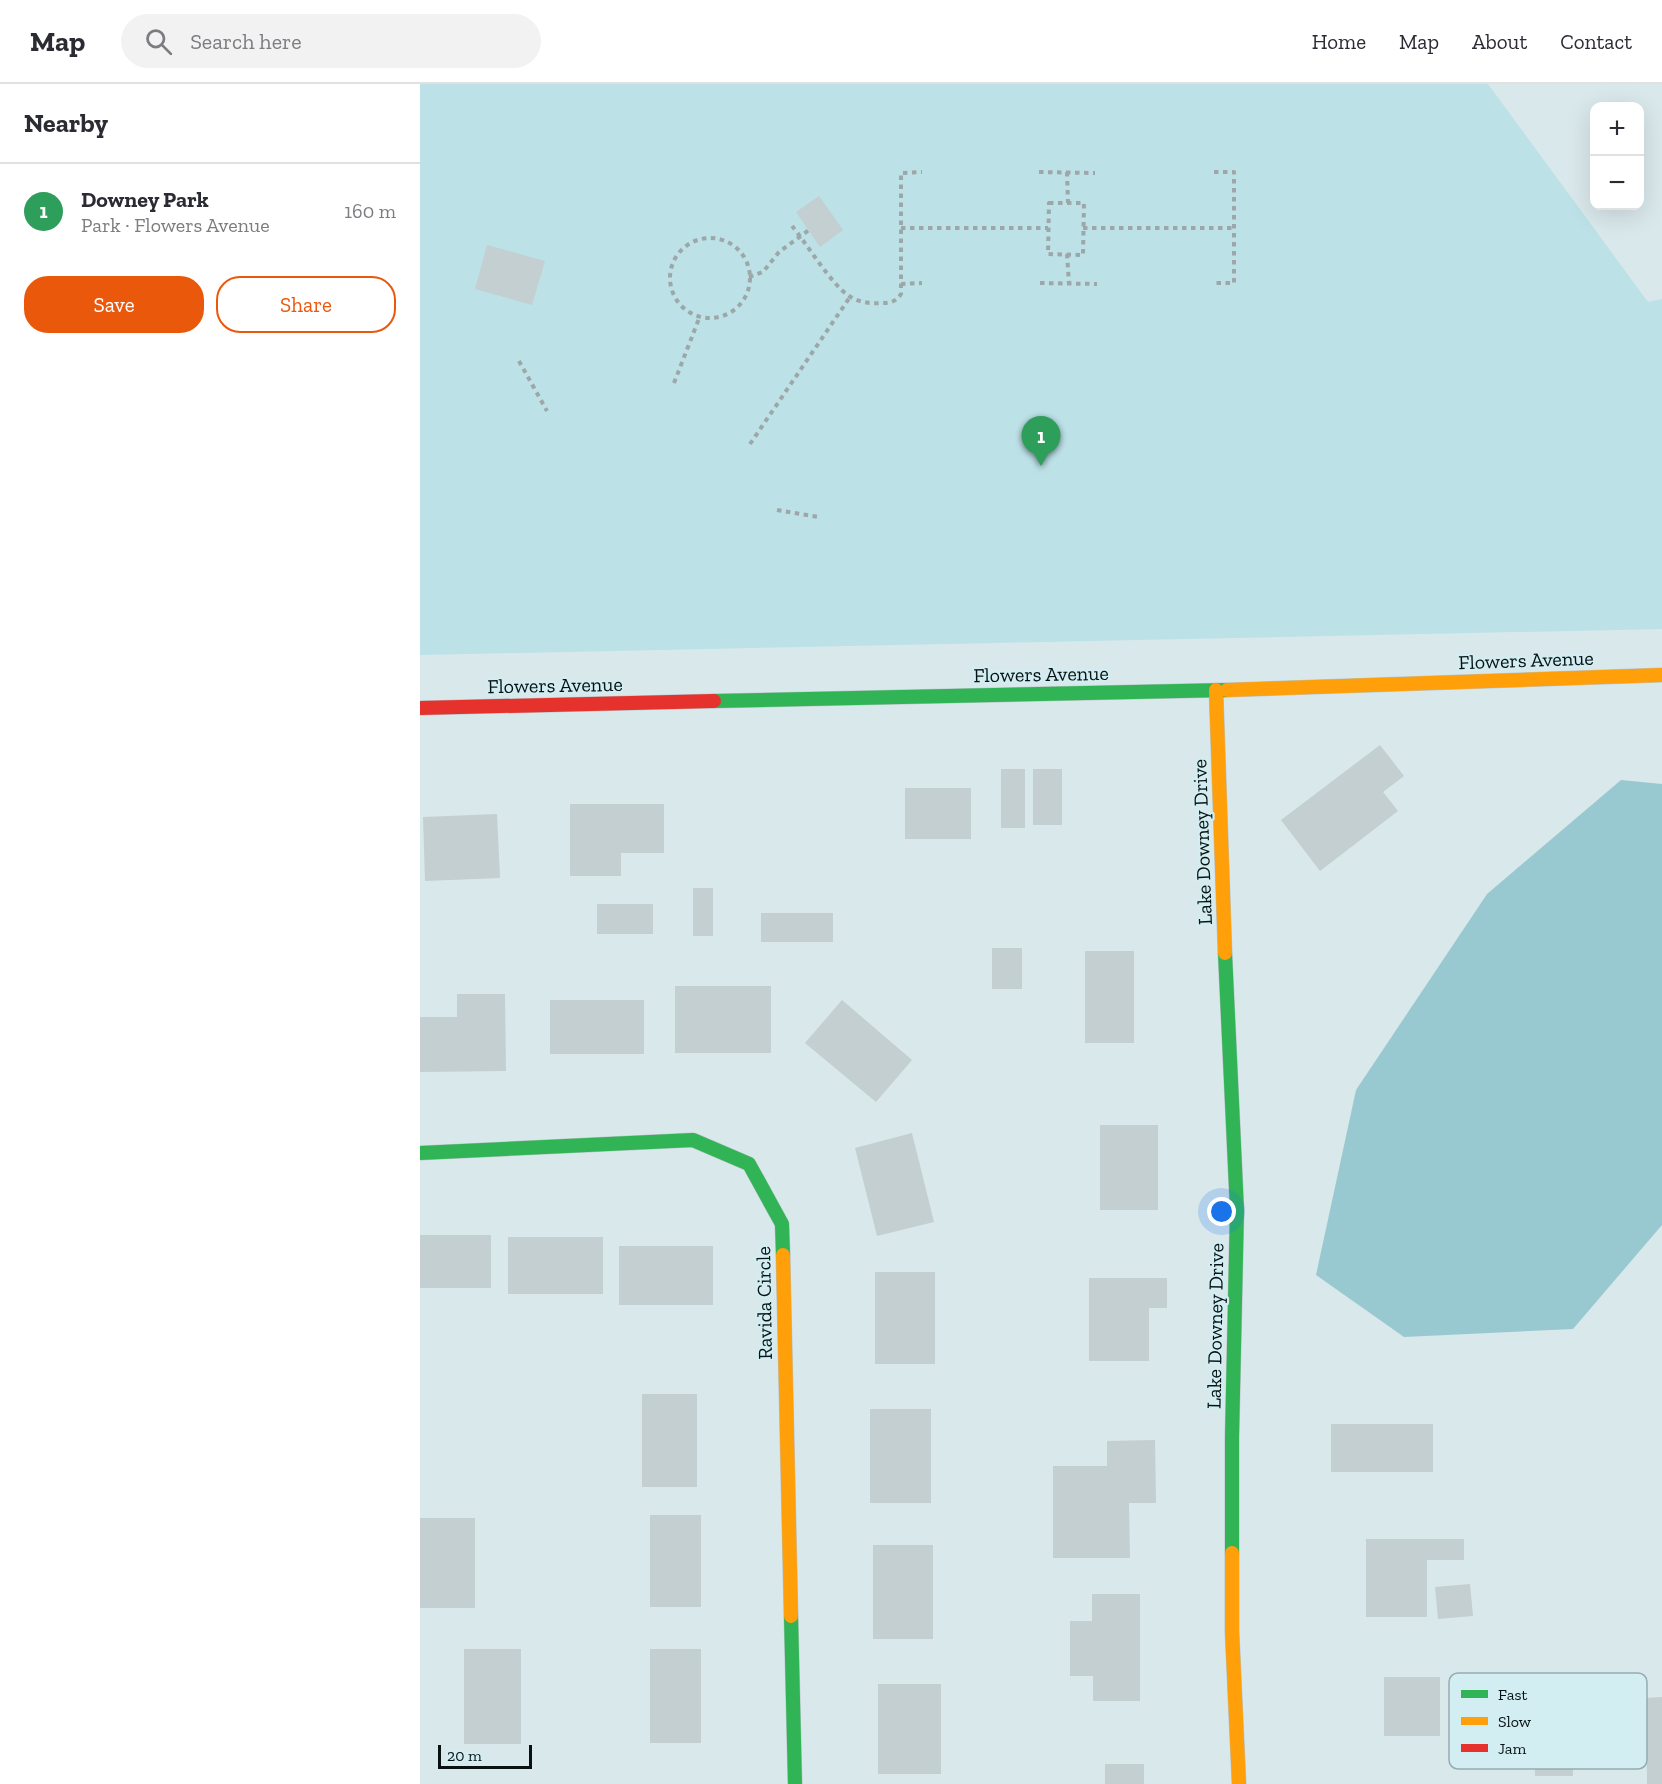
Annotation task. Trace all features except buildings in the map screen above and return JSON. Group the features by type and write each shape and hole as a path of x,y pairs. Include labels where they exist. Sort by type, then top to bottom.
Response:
{"street":[{"name":"Flowers Avenue","path":"420,708 1216,690 1662,675"},
{"name":"Lake Downey Drive","path":"1216,690 1237,1210 1232,1437 1232,1631 1239,1784"},
{"name":"Ravida Circle","path":"420,1153 693,1140 749,1164 782,1224 795,1784"}],"path":[{"path":"792,226 840,288 850,297 874,304 898,300 901,294 901,173 922,172"},
{"path":"1039,172 1095,173"},
{"path":"1067,172 1068,203"},
{"path":"1214,172 1234,172 1234,283 1215,283"},
{"path":"1049,203 1068,203 1084,203 1083,255 1048,254 1049,203"},
{"path":"901,228 1048,228"},
{"path":"1083,228 1234,228"},
{"path":"749,277 763,272 780,252 809,230"},
{"path":"716,238 737,248 749,269 749,277 747,292 733,311 721,316 700,316 684,309 675,299 670,273 674,260 681,250 692,242 716,238"},
{"path":"1067,254 1069,284"},
{"path":"901,284 922,283"},
{"path":"1040,283 1097,284"},
{"path":"750,444 850,297"},
{"path":"674,382 700,316"},
{"path":"519,361 547,411"},
{"path":"777,510 819,517"}],"shaded area":[{"path":"420,84 1488,84 1648,302 1662,299 1662,629 420,655"},
{"path":"1621,780 1662,784 1662,1225 1573,1329 1404,1337 1316,1275 1356,1090 1487,894"}],"traffic: fast":[{"path":"714,701 1227,690"},
{"path":"1225,953 1237,1210 1232,1553"},
{"path":"420,1153 693,1140 749,1164 782,1224 783,1255"},
{"path":"791,1616 795,1784"}],"traffic: slow":[{"path":"1227,690 1662,675"},
{"path":"1216,690 1225,953"},
{"path":"783,1255 791,1616"},
{"path":"1232,1553 1232,1631 1239,1784"}],"traffic: jam":[{"path":"420,708 714,701"}],"place":[{"name":"Downey Park","path":"1041,466"}]}
